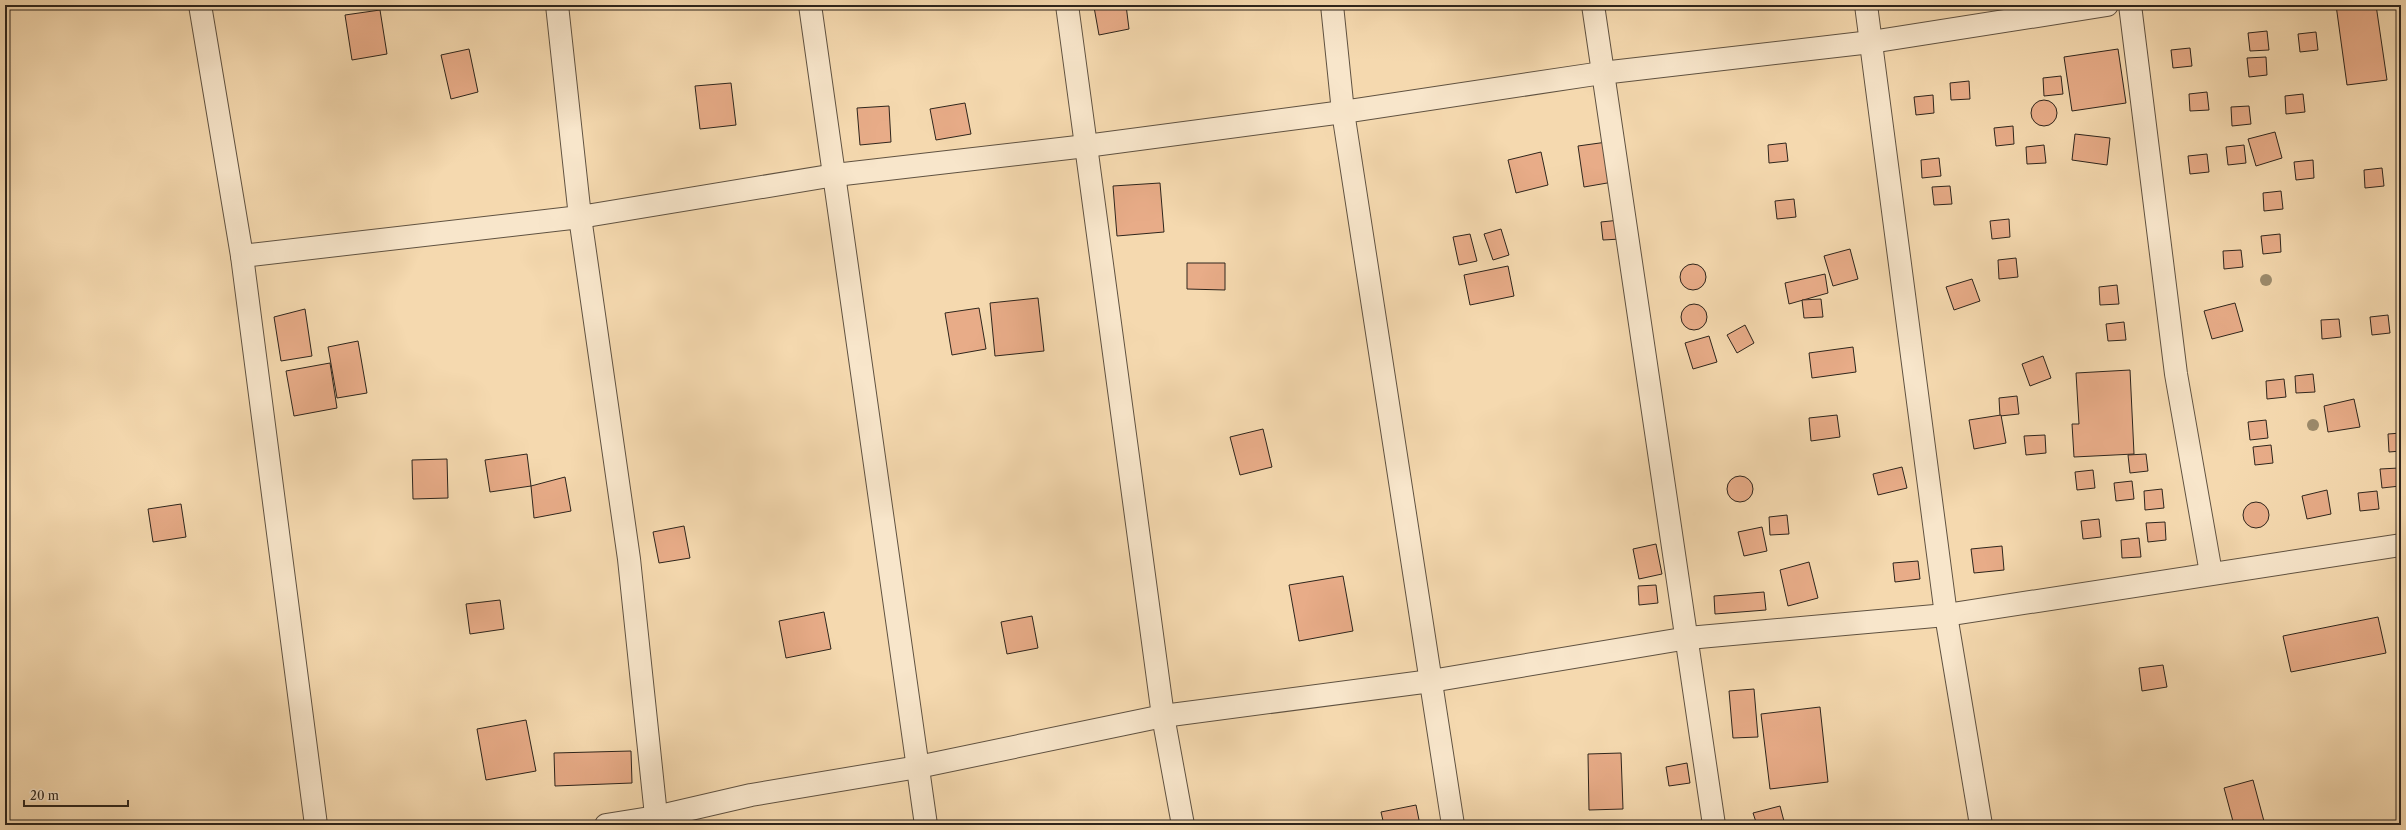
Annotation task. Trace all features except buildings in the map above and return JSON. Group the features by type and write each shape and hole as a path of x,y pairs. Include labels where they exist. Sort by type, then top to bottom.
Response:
{"street":[{"path":"200,5 242,256 316,825"},
{"path":"556,5 580,217 629,559 656,821"},
{"path":"810,5 836,174 926,825"},
{"path":"1067,5 1163,716 1183,825"},
{"path":"1332,5 1343,112 1453,825"},
{"path":"1593,5 1688,638 1714,825"},
{"path":"1866,5 1946,615 1981,825"},
{"path":"242,256 580,217 836,174 1086,146 1343,112 1602,73 1871,42 2107,5"},
{"path":"2130,5 2176,374 2211,573"},
{"path":"606,825 656,821 750,795 918,766 1163,716 1431,681 1688,638 1946,615 2211,573 2401,545"}]}
